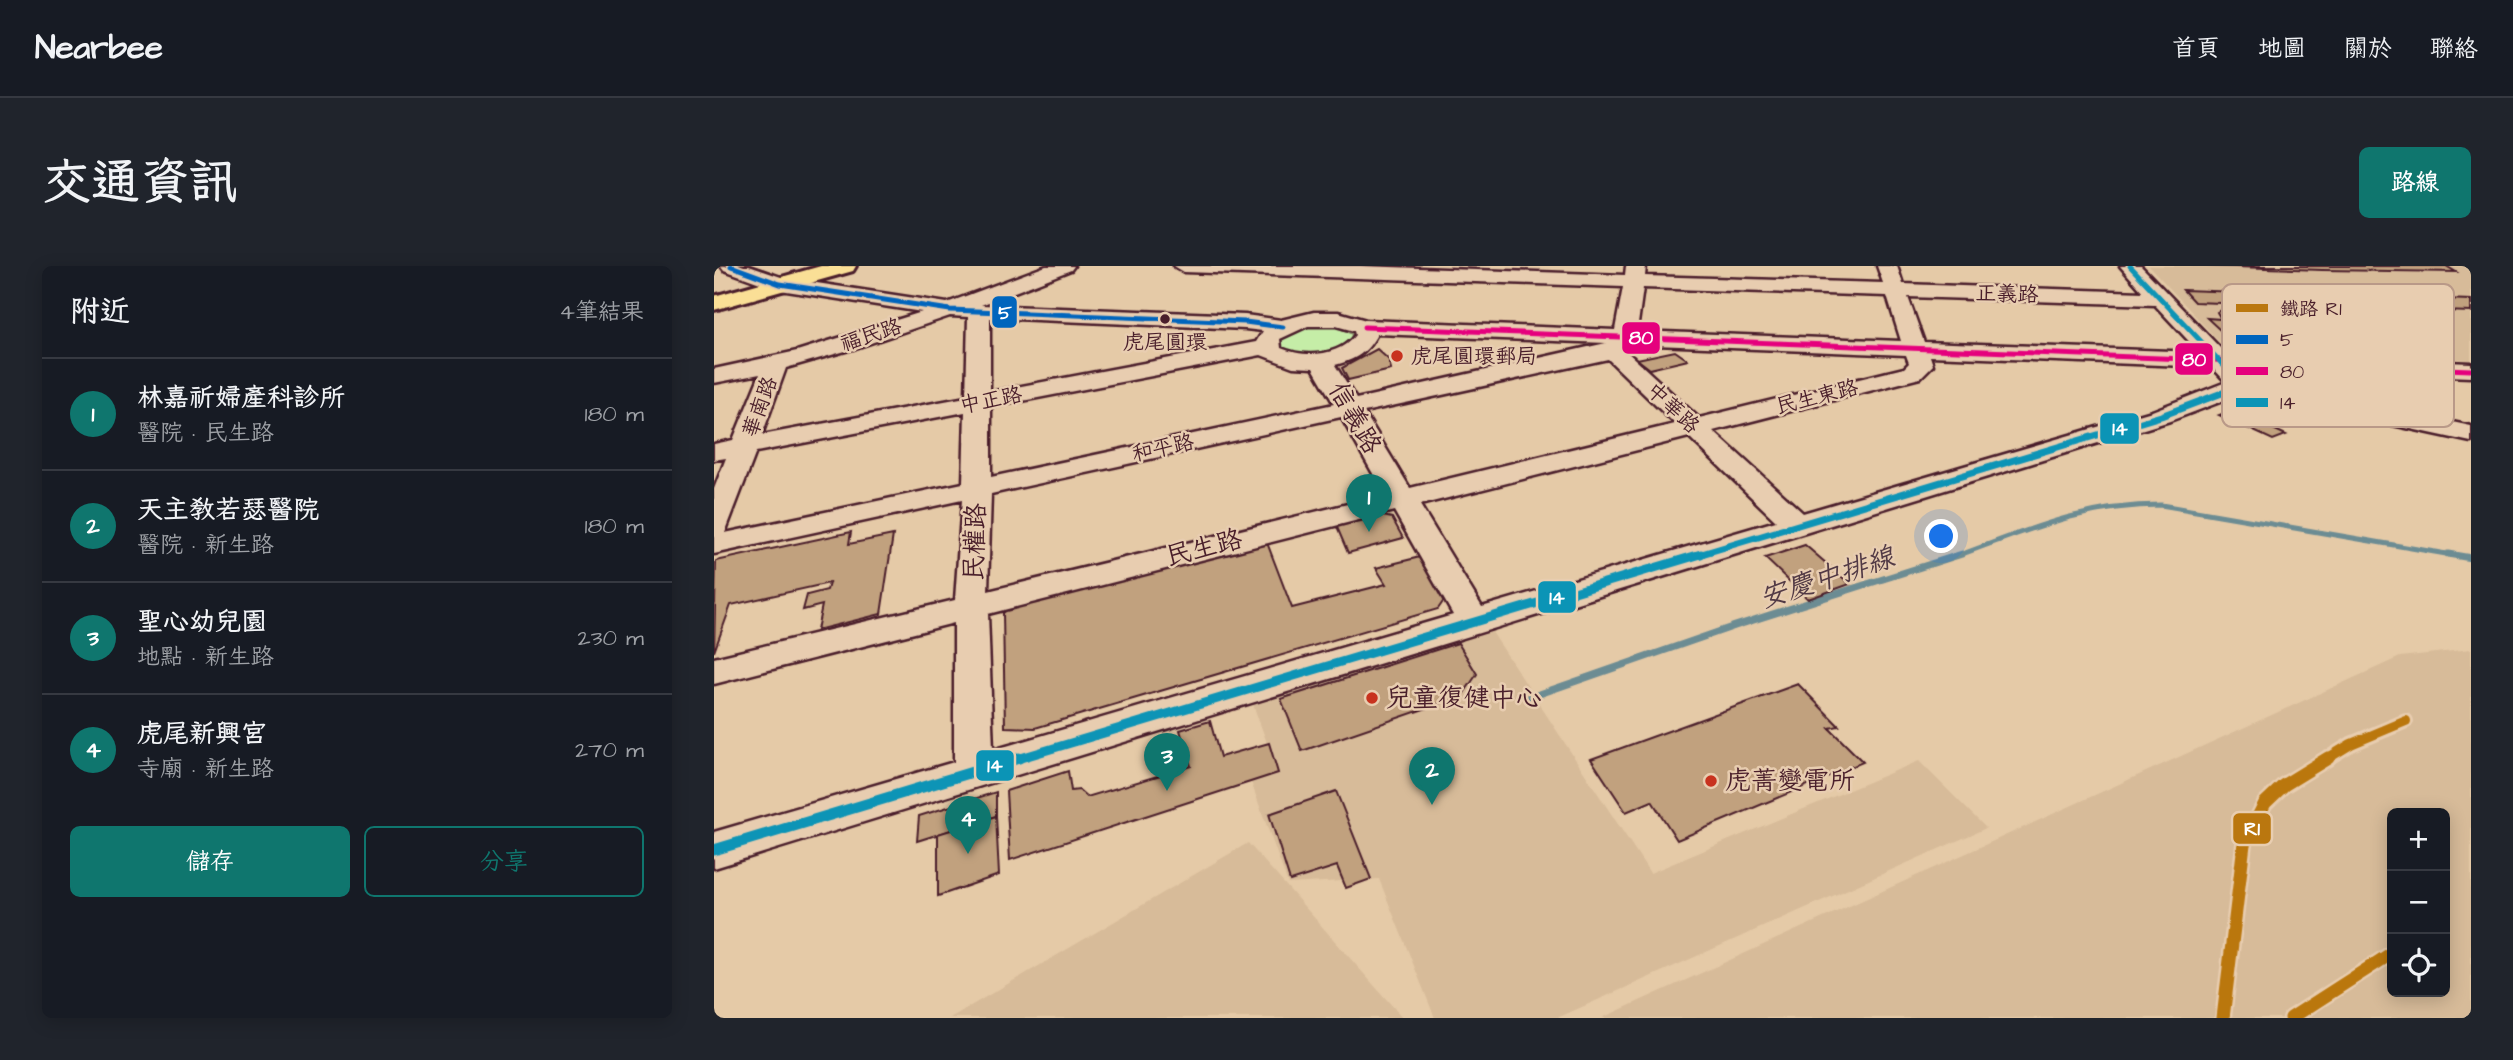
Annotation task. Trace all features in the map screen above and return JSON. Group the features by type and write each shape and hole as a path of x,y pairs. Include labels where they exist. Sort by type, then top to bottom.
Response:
{"main road":[{"path":"714,303 845,266"}],"street":[{"path":"731,266 780,284 965,311 1245,322 1283,327 1314,319 1338,319 1364,327 1617,344 1917,348 2222,360"},
{"name":"福民路","path":"714,376 775,365 965,311 1064,266"},
{"name":"正義路","path":"1184,266 1635,274 1895,291 2159,299"},
{"path":"1887,266 1917,348"},
{"path":"2130,266 2222,363"},
{"path":"1314,319 1351,269"},
{"path":"1617,344 1626,330 1635,274"},
{"name":"民權路","path":"965,311 979,402 971,606 974,772"},
{"path":"1283,327 1267,339 1267,347 1278,356 1291,360 1320,359 1353,350 1363,343 1366,335 1364,327"},
{"name":"和平路","path":"714,545 1349,408 1617,344"},
{"name":"中華路","path":"1617,344 1694,428 1798,525"},
{"name":"中正路","path":"714,452 1267,347"},
{"name":"民生東路","path":"1694,428 1912,373 1922,365 1917,348"},
{"name":"信義路","path":"1320,359 1474,622"},
{"name":"華南路","path":"714,527 775,365"},
{"path":"714,850 2161,416 2222,393"},
{"path":"2438,427 2471,434"},
{"name":"民生路","path":"714,671 1694,428"}],"shaded area":[{"path":"2149,266 2471,266 2471,360 2454,359 2454,284 2222,284 2222,345"},
{"path":"1492,632 1650,873 1919,761 1986,828 1557,1018 1435,1018 1379,879 1288,884 1251,782 1278,773 1251,699"},
{"path":"2471,649 2471,1018 1602,1018 2400,657"},
{"path":"1248,843 1403,1018 950,1018"}],"green space":[{"name":"虎尾圓環","path":"1332,324 1352,334 1349,343 1332,353 1308,355 1279,346 1281,336 1309,325"}],"building":[{"path":"2205,266 2446,266 2456,272 2322,270"},
{"path":"2183,290 2222,291 2222,303 2194,302"},
{"path":"2454,299 2471,300 2471,312 2454,311"},
{"path":"2222,309 2222,331 2207,318 2221,319 2217,312"},
{"path":"1377,349 1389,360 1391,370 1348,380 1342,368"},
{"path":"1675,351 1688,360 1650,369 1637,359"},
{"path":"2245,427 2269,427 2286,435 2273,440"},
{"path":"1378,515 1392,518 1403,538 1348,553 1336,525"},
{"path":"851,532 849,544 893,535 881,614 817,630 822,605 803,610 807,595 827,590 829,583 731,605 714,652 716,561"},
{"path":"1266,540 1292,608 1386,584 1376,568 1424,556 1447,596 1438,609 1035,728 1005,727 1003,613 1020,599"},
{"path":"1805,545 1850,584 1808,599 1765,558"},
{"name":"兒童復健中心","path":"1458,643 1477,674 1462,696 1302,751 1281,699"},
{"name":"虎菁變電所","path":"1798,684 1839,726 1829,728 1863,762 1677,840 1652,801 1626,812 1591,759"},
{"path":"1210,721 1220,757 1269,743 1278,773 1010,860 1006,791 1068,771 1071,791 1079,790 1087,797 1191,766 1180,730"},
{"path":"1336,791 1371,879 1346,888 1337,866 1290,881 1269,814"},
{"path":"996,792 996,816 917,841 919,816"},
{"path":"996,816 999,875 938,896 938,834"}],"waterway":[{"name":"安慶中排線","path":"1957,556 2032,528 2081,514 2106,509 2161,505 2458,556"},
{"name":"安慶中排線","path":"1528,698 1735,626 1962,554"},
{"name":"安慶中排線","path":"2448,554 2471,558"}],"rail line":[{"name":"R1","path":"2223,1018 2244,844 2265,803 2284,785 2351,744 2406,721"},
{"name":"R1","path":"2291,1018 2387,956"}],"transit line":[{"name":"5","path":"731,266 780,284 950,310 1245,322 1283,327"},
{"name":"14","path":"2130,266 2222,364"},
{"name":"80","path":"1364,327 2222,360"},
{"name":"80","path":"2454,369 2471,370"},
{"name":"14","path":"714,850 2161,416 2222,393"}],"place":[{"name":"虎尾圓環","path":"1165,319"},
{"name":"虎尾圓環郵局","path":"1397,356"},
{"name":"林嘉祈婦產科診所","path":"1369,532"},
{"name":"兒童復健中心","path":"1372,698"},
{"name":"虎菁變電所","path":"1711,781"},
{"name":"聖心幼兒園","path":"1167,791"},
{"name":"天主教若瑟醫院","path":"1432,805"},
{"name":"虎尾新興宮","path":"968,854"}]}
